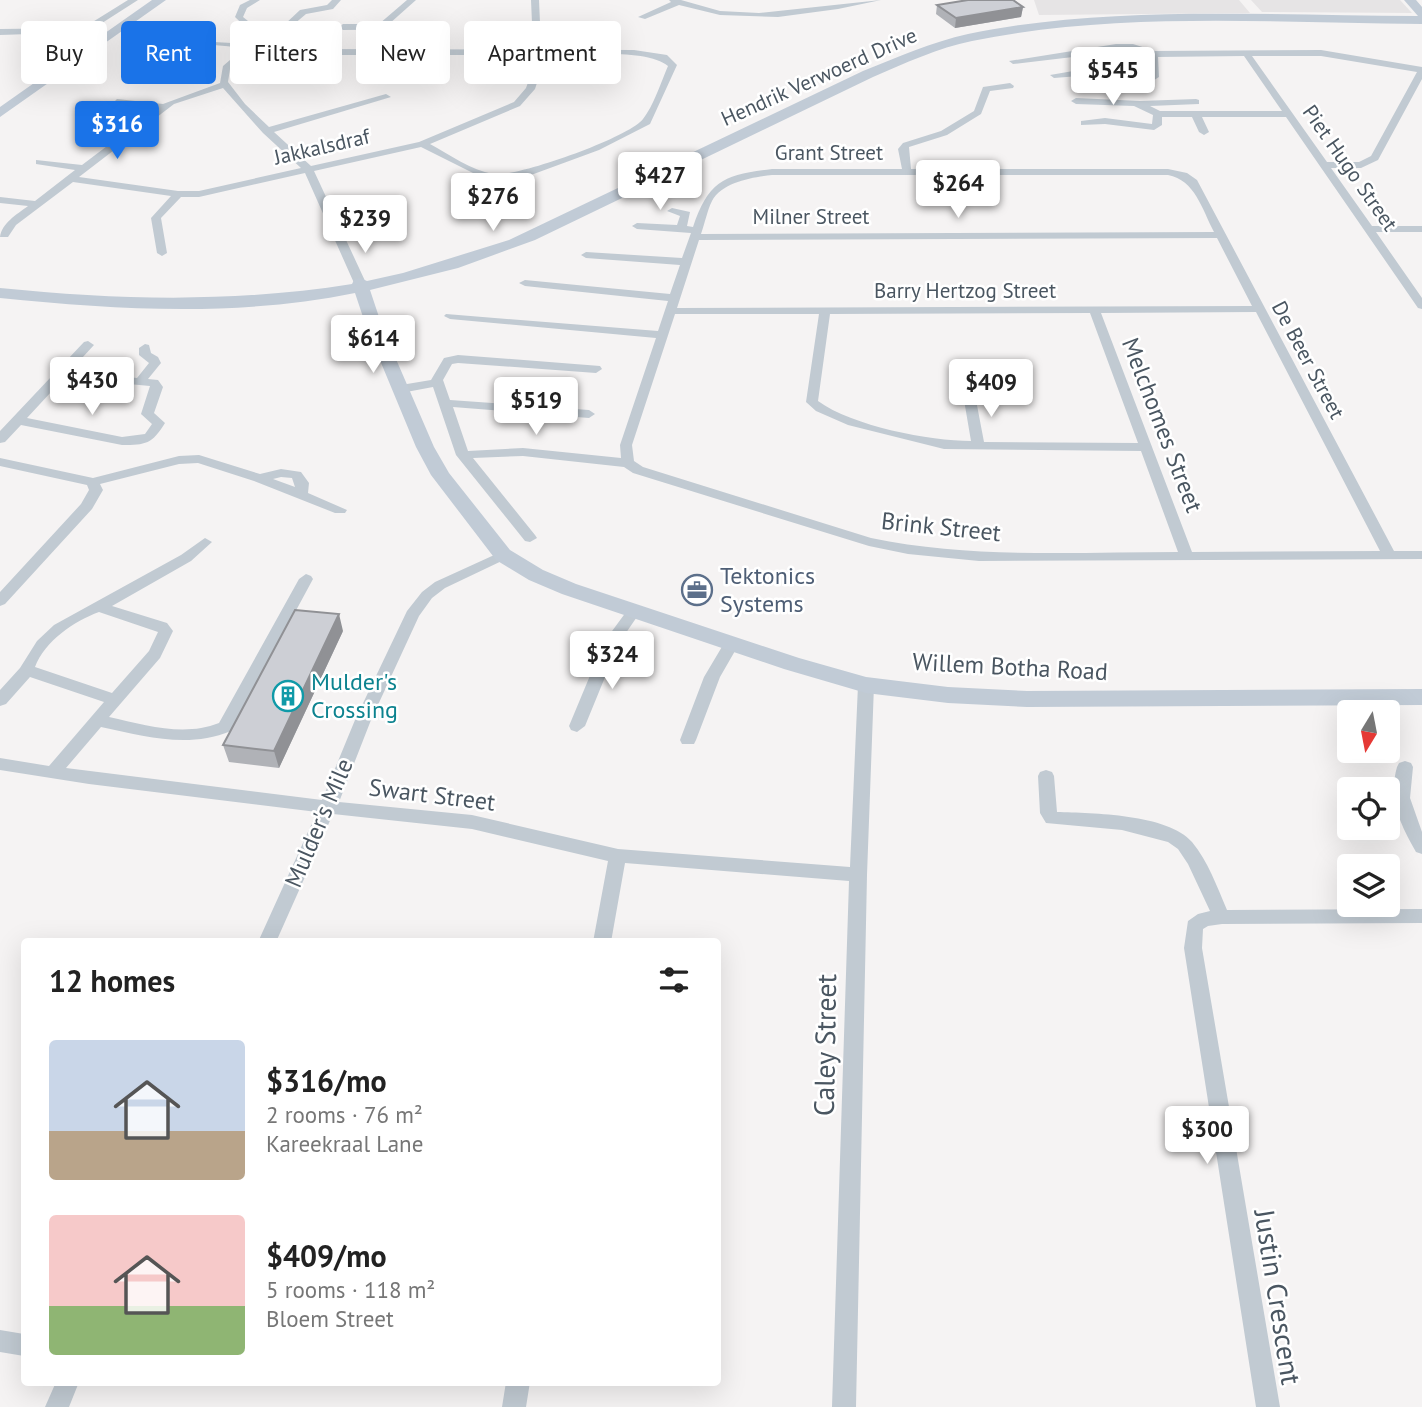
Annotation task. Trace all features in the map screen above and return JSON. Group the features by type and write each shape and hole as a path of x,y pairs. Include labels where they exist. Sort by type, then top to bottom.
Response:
{"main road":[{"path":"0,113 160,0"},
{"path":"1410,0 1422,17"},
{"name":"Hendrik Verwoerd Drive","path":"0,293 83,302 188,307 232,305 299,298 361,286 489,254 868,74 941,46 1014,30 1097,21 1422,17"},
{"name":"Hendrik Verwoerd Drive","path":"0,288 87,297 190,301 271,297 361,286"},
{"name":"Willem Botha Road","path":"361,286 374,329 440,475 503,555 536,575 569,589 792,664 866,685 948,695 1027,699 1422,697"},
{"path":"299,298 343,301 357,309 374,329"}],"street":[{"path":"2,39 78,31 101,22 134,0"},
{"path":"241,21 239,15 243,7 256,0"},
{"path":"293,21 303,12 330,7 337,0"},
{"path":"388,21 412,0"},
{"path":"535,0 536,21"},
{"path":"642,18 676,1 715,12 736,14 781,12 877,0"},
{"path":"344,27 356,27"},
{"path":"1013,61 1133,47 1154,54 1329,54 1422,70 1375,158 1361,164 1324,165"},
{"path":"342,52 464,52"},
{"name":"Piet Hugo Street","path":"1246,53 1421,303"},
{"path":"422,144 489,176 526,176 648,122 673,68 672,63 647,54 621,54"},
{"path":"1054,75 1081,73 1151,79 1155,77 1154,54"},
{"path":"230,65 222,77 224,85 267,131 309,170 361,286"},
{"name":"Jakkalsdraf","path":"69,178 178,194 222,190 422,144 517,104 532,84"},
{"path":"4,235 12,223 164,107 185,95 224,85"},
{"path":"907,172 903,149 906,145 944,132 978,112 986,89 1010,86"},
{"path":"267,131 386,97"},
{"path":"120,101 164,107"},
{"path":"1076,101 1141,104 1195,102"},
{"path":"1141,104 1158,114 1289,114"},
{"path":"1084,124 1101,121 1154,127 1157,125 1158,114"},
{"path":"1196,115 1205,132"},
{"path":"39,162 83,168"},
{"name":"Grant Street","path":"696,233 708,198 718,189 762,173 1157,171 1176,173 1193,183"},
{"name":"De Beer Street","path":"1193,183 1389,555"},
{"path":"162,253 157,216 178,194"},
{"path":"0,200 36,204"},
{"path":"672,211 686,214 681,229"},
{"name":"Milner Street","path":"637,226 681,229 696,233 1221,235"},
{"path":"1368,229 1422,229"},
{"path":"628,463 626,445 696,233"},
{"path":"586,254 686,262"},
{"name":"Barry Hertzog Street","path":"526,283 672,305 825,310 1260,309"},
{"name":"Melchomes Street","path":"1094,309 1187,557"},
{"path":"825,310 812,402 827,413 922,442 944,445 1145,447"},
{"path":"450,316 662,335"},
{"path":"0,439 88,345"},
{"path":"141,380 155,363 155,360 145,355 145,348"},
{"path":"530,538 463,455 437,383 448,361 457,359 596,369"},
{"path":"18,420 122,441 145,439 159,422 147,414 157,387 154,383 61,374"},
{"path":"401,389 437,383"},
{"path":"970,400 978,445"},
{"path":"444,403 589,414"},
{"name":"Brink Street","path":"463,455 523,453 628,463 638,470 869,542 908,550 979,557 1422,555"},
{"path":"0,461 93,482 188,459 199,459 258,478 281,473 296,475 302,480 300,494 340,510"},
{"path":"0,601 87,506 96,490 93,482"},
{"path":"0,700 27,670 32,657 68,621 99,607 186,558 205,542"},
{"name":"Mulder's Mile","path":"269,938 328,807 363,720 419,603 455,576 503,555"},
{"path":"96,720 185,736 204,736 225,727 306,579"},
{"path":"52,773 155,654 166,631 162,627 99,607"},
{"path":"577,726 612,642 634,611"},
{"path":"688,740 712,677 731,644"},
{"path":"27,670 115,700"},
{"name":"Caley Street","path":"844,1407 858,875 866,685"},
{"name":"Swart Street","path":"0,764 52,773 328,807 472,822 618,856 858,875"},
{"path":"1405,767 1400,797 1422,847"},
{"path":"1046,776 1048,813 1052,818 1119,823 1167,834 1181,841 1222,917"},
{"path":"603,938 618,856"},
{"name":"Justin Crescent","path":"1268,1407 1192,942 1194,926 1204,919 1222,917 1422,916"},
{"path":"0,1341 21,1344"},
{"path":"57,1407 66,1386"},
{"path":"514,1407 517,1386"}],"shaded area":[{"path":"1034,0 1239,0 1250,13 1039,15"},
{"path":"1251,0 1400,0 1412,13 1262,12"}],"building":[{"path":"968,0 1013,0 1023,7 956,18 937,5"},
{"name":"Mulder's Crossing","path":"295,610 339,614 274,751 223,745"}],"place":[{"name":"Tektonics Systems","path":"697,590"},
{"name":"Mulder's Crossing","path":"288,696"}]}
